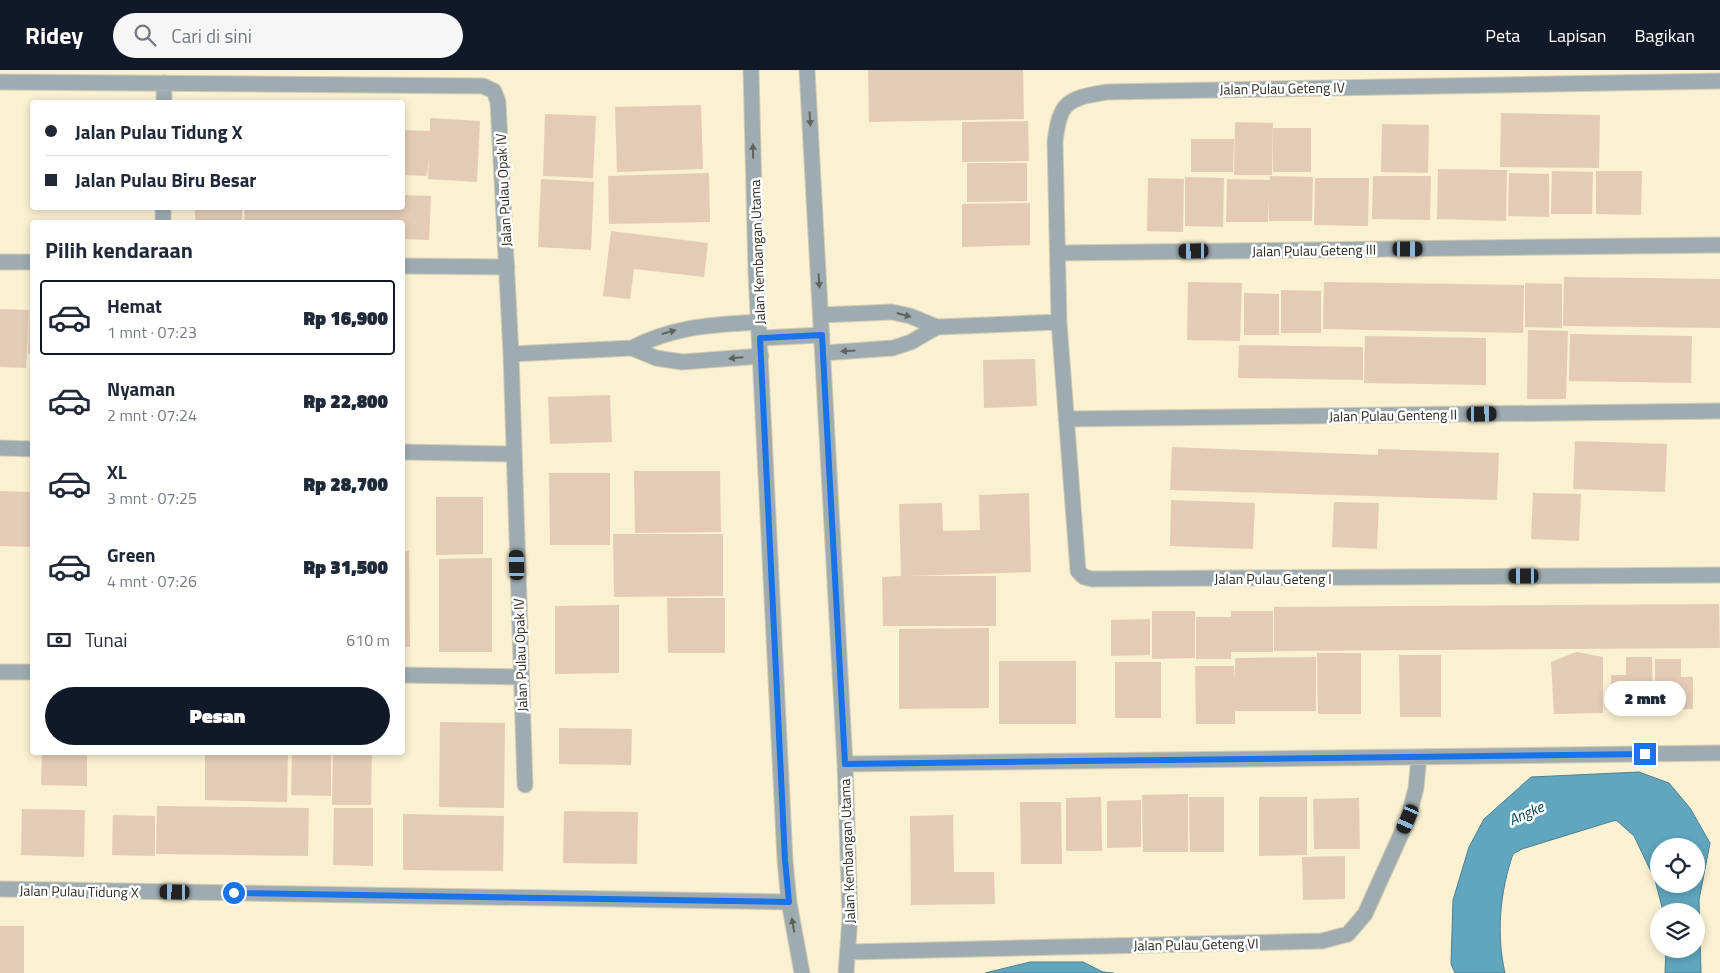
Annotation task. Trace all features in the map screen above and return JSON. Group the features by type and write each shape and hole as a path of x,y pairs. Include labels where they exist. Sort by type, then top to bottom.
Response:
{"street":[{"name":"Jalan Kembangan Utama","path":"751,70 759,322 785,860 789,902 802,973"},
{"name":"Jalan Kembangan Utama","path":"808,70 845,764 849,952 846,973"},
{"name":"Jalan Pulau Geteng IV","path":"1059,322 1055,142 1058,119 1067,102 1084,95 1106,92 1720,80"},
{"name":"Jalan Pulau Opak IV","path":"0,82 482,86 494,91 498,102 511,354 525,784"},
{"path":"164,83 164,100"},
{"name":"Jalan Pulau Geteng III","path":"1058,253 1720,245"},
{"path":"0,262 30,262"},
{"path":"405,266 507,267"},
{"path":"821,315 892,312 910,316 937,327 1059,322"},
{"path":"511,354 632,348 654,337 678,330 759,322"},
{"name":"Jalan Pulau Geteng I","path":"1059,322 1078,571 1084,577 1092,579 1720,575"},
{"path":"823,353 893,348 911,342 937,327"},
{"path":"760,338 822,335"},
{"path":"632,348 656,358 682,362 761,356"},
{"name":"Jalan Pulau Genteng II","path":"1066,419 1720,411"},
{"path":"0,448 30,449"},
{"path":"405,452 513,454"},
{"path":"0,672 30,672"},
{"path":"405,676 521,677"},
{"path":"845,764 1720,753"},
{"name":"Jalan Pulau Geteng VI","path":"849,952 1322,941 1348,934 1365,914 1408,819 1416,788 1419,757"},
{"name":"Jalan Pulau Tidung X","path":"0,889 789,902"}],"water":[{"name":"Angke","path":"1639,772 1669,783 1690,808 1710,843 1705,869 1705,838 1650,838 1650,870 1634,836 1616,820 1522,849 1513,854 1502,898 1500,928 1505,973 1455,973 1451,964 1453,900 1469,847 1484,819 1531,777"},
{"path":"1658,893 1700,893 1699,903 1661,903"},
{"path":"1666,958 1701,958 1701,973 1665,973"},
{"path":"1030,962 1083,962 1103,972 1114,973 985,973"}],"building":[{"path":"868,70 1023,70 1024,119 869,122"},
{"path":"701,105 703,169 617,172 615,107"},
{"path":"1501,113 1600,115 1599,168 1500,167"},
{"path":"545,114 596,116 593,178 543,176"},
{"path":"430,118 480,121 477,182 428,179 429,156 427,176 405,175 405,130 430,131"},
{"path":"1028,121 1029,161 962,162 962,122"},
{"path":"1235,122 1273,123 1272,175 1234,175"},
{"path":"1382,124 1429,125 1428,173 1381,172"},
{"path":"1273,128 1311,128 1311,172 1273,172"},
{"path":"1191,139 1234,139 1233,172 1191,172"},
{"path":"967,163 1027,163 1027,201 967,202"},
{"path":"1438,169 1507,170 1506,221 1437,219"},
{"path":"1552,171 1593,172 1592,214 1551,214"},
{"path":"1596,171 1642,171 1641,215 1596,214"},
{"path":"709,173 710,222 609,224 608,176"},
{"path":"1509,173 1549,174 1549,217 1508,216"},
{"path":"1270,176 1313,177 1312,221 1269,221 1269,198 1268,222 1226,222 1227,179 1270,180"},
{"path":"1373,176 1431,176 1430,220 1372,219"},
{"path":"1185,177 1224,178 1223,227 1185,226"},
{"path":"1148,178 1184,179 1183,232 1147,231"},
{"path":"1315,178 1369,178 1368,226 1314,225"},
{"path":"541,179 594,182 591,250 538,247"},
{"path":"405,195 431,196 429,240 405,239 405,220 244,220 245,210 405,210"},
{"path":"1030,203 1030,245 962,247 962,204"},
{"path":"195,210 242,210 242,220 195,220"},
{"path":"611,231 708,243 704,277 634,269 630,299 603,296"},
{"path":"1564,277 1720,279 1720,328 1563,326"},
{"path":"1188,282 1242,283 1240,341 1187,340"},
{"path":"1324,282 1524,285 1523,333 1323,329"},
{"path":"1525,283 1562,284 1562,328 1525,327"},
{"path":"1281,290 1321,291 1321,333 1281,333"},
{"path":"1244,293 1279,294 1279,335 1244,335"},
{"path":"30,306 30,354 28,354"},
{"path":"0,309 29,310 26,368 0,367"},
{"path":"1528,330 1568,331 1566,399 1527,399"},
{"path":"1570,334 1692,336 1691,383 1569,381"},
{"path":"1365,336 1486,338 1486,385 1364,383"},
{"path":"1239,345 1363,347 1363,380 1238,378"},
{"path":"1035,359 1037,406 984,408 983,360"},
{"path":"610,395 612,442 550,444 548,397"},
{"path":"1575,441 1667,444 1665,492 1573,489"},
{"path":"1172,447 1378,455 1378,449 1499,453 1497,500 1170,490"},
{"path":"634,471 720,471 721,532 635,533"},
{"path":"549,473 610,473 610,545 550,545"},
{"path":"0,491 30,492 30,547 0,546"},
{"path":"1029,493 1031,572 908,576 996,576 996,626 883,626 882,577 901,576 899,504 942,503 943,531 980,530 979,495"},
{"path":"1533,493 1581,494 1579,541 1531,539"},
{"path":"436,497 483,497 483,554 436,555"},
{"path":"1171,500 1255,503 1253,549 1170,546"},
{"path":"1334,502 1379,503 1377,549 1332,547"},
{"path":"613,534 723,534 723,596 614,597"},
{"path":"405,551 409,551 410,647 405,647"},
{"path":"492,558 492,652 439,652 439,559"},
{"path":"667,598 725,598 725,653 668,653"},
{"path":"1719,604 1720,648 1274,651 1274,607"},
{"path":"619,605 619,673 555,674 555,606"},
{"path":"1152,611 1195,611 1195,658 1152,659"},
{"path":"1231,611 1273,611 1273,652 1231,652 1231,659 1196,659 1196,617 1231,617"},
{"path":"1150,619 1150,655 1111,656 1111,620"},
{"path":"989,628 989,708 899,709 899,629"},
{"path":"1576,652 1603,657 1603,713 1554,714 1551,662"},
{"path":"1317,653 1361,653 1361,714 1318,714"},
{"path":"1399,655 1441,655 1441,717 1400,717"},
{"path":"1316,657 1316,711 1235,711 1235,724 1196,724 1195,666 1234,666 1235,680 1235,658"},
{"path":"1626,657 1652,657 1653,708 1611,708 1611,675 1626,675"},
{"path":"1655,659 1681,659 1681,677 1693,677 1693,709 1655,710"},
{"path":"999,661 1076,661 1076,724 999,724"},
{"path":"1115,662 1161,662 1161,718 1115,718"},
{"path":"440,722 505,723 504,808 439,807"},
{"path":"559,728 632,729 631,765 559,764"},
{"path":"42,755 87,755 87,786 41,785"},
{"path":"205,755 288,755 287,802 205,800"},
{"path":"292,755 331,755 331,796 291,795"},
{"path":"333,755 372,755 371,805 332,805"},
{"path":"1188,794 1188,852 1143,852 1142,795"},
{"path":"1101,797 1102,851 1066,851 1066,798"},
{"path":"1189,797 1224,797 1224,852 1190,852"},
{"path":"1259,797 1307,797 1307,855 1259,856"},
{"path":"1359,798 1360,849 1314,849 1313,799"},
{"path":"1141,800 1141,847 1107,848 1107,801"},
{"path":"1020,802 1061,802 1062,864 1021,864"},
{"path":"157,806 309,808 308,856 156,854"},
{"path":"334,808 373,808 373,866 333,865"},
{"path":"22,809 85,810 84,857 21,855"},
{"path":"564,811 638,812 637,864 563,863"},
{"path":"403,814 504,816 503,871 403,870"},
{"path":"113,815 155,816 155,856 112,855"},
{"path":"953,815 954,872 994,872 995,904 911,905 910,816"},
{"path":"1345,856 1345,899 1303,900 1302,857"},
{"path":"0,926 24,926 24,973 0,973"}],"route":[{"path":"234,893 789,902 785,860 760,338 822,335 845,764 1645,754"}]}
